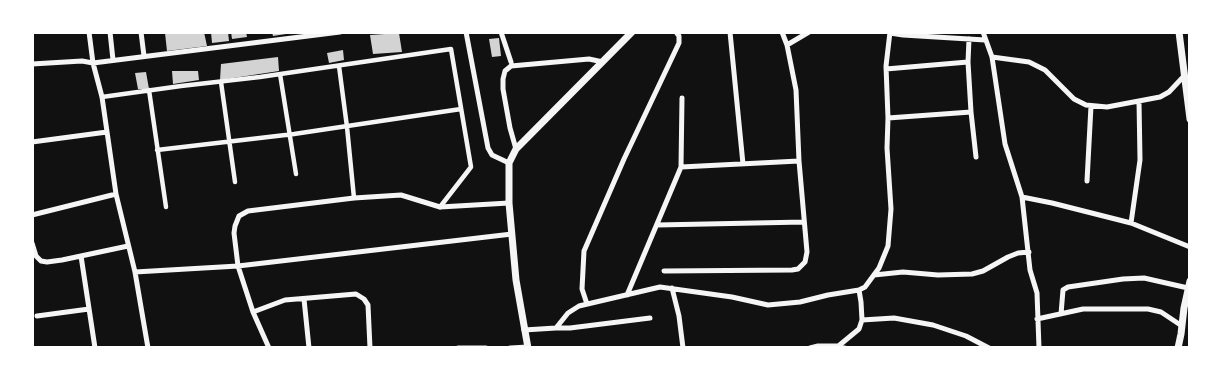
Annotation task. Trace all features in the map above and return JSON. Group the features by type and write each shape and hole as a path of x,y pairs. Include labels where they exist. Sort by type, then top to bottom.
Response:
{"street":[{"path":"89,32 93,63 102,97 116,194 135,272 148,348"},
{"path":"110,32 113,60"},
{"path":"140,32 144,56"},
{"path":"32,64 82,61 93,63 340,32"},
{"path":"466,32 488,148 492,155 509,162"},
{"path":"501,32 511,62"},
{"path":"588,304 582,289 584,251 624,159 679,43 679,36 676,32"},
{"path":"730,32 743,164"},
{"path":"664,271 798,269 805,262 796,90 787,45 782,32"},
{"path":"787,45 809,32"},
{"path":"983,32 992,58 1005,144 1022,197 1030,270 1037,293 1039,348"},
{"path":"1179,32 1190,119"},
{"path":"556,328 568,313 579,306 660,287 732,297 768,305 800,302 859,290 865,287 879,268 888,246 891,209 887,148 886,69 890,33 985,40"},
{"path":"510,348 528,347 516,280 509,203 509,162 516,149 604,62 629,34"},
{"path":"969,40 968,62 976,157"},
{"path":"102,97 339,66 451,49 471,168 440,207"},
{"path":"992,58 1029,62 1045,70 1074,99 1091,106 1107,107 1160,97 1169,92 1184,76"},
{"path":"516,149 503,88 503,79 506,71 511,66 589,59 604,62"},
{"path":"886,69 968,62"},
{"path":"339,66 354,198"},
{"path":"280,74 296,174"},
{"path":"221,82 235,182"},
{"path":"149,90 166,207"},
{"path":"627,295 681,167 682,98"},
{"path":"1132,222 1140,160 1139,101"},
{"path":"1086,181 1091,106"},
{"path":"157,150 290,135 461,109"},
{"path":"888,118 971,112"},
{"path":"32,142 107,132"},
{"path":"681,167 799,162"},
{"path":"32,214 116,194"},
{"path":"269,348 253,312 238,266 234,226 239,216 248,211 354,198 401,195 440,207 509,203"},
{"path":"1022,197 1132,222 1190,248"},
{"path":"657,225 804,222"},
{"path":"135,272 238,266 512,234"},
{"path":"32,243 36,256 41,261 62,260 128,246"},
{"path":"874,275 902,272 938,275 972,274 983,272 1018,253 1029,252"},
{"path":"81,256 95,348"},
{"path":"1060,314 1063,290 1068,287 1144,278 1189,285 1178,348"},
{"path":"672,288 679,316 683,348"},
{"path":"810,348 818,346 840,347 859,329 862,320 859,290"},
{"path":"253,312 285,300 356,294 364,299 368,306 370,348"},
{"path":"304,298 309,348"},
{"path":"37,316 89,309"},
{"path":"1037,319 1084,309 1148,309 1161,312 1182,326"},
{"path":"524,330 570,328 650,318"},
{"path":"862,320 894,318 933,325 966,336 989,348"},
{"path":"458,348 486,348"}],"building":[{"path":"204,32 207,46 167,51 165,33"},
{"path":"211,32 228,32 229,41 212,43"},
{"path":"231,32 246,32 247,37 232,39"},
{"path":"272,32 286,32 286,34 273,36"},
{"path":"399,33 402,52 373,54 370,35"},
{"path":"499,38 501,56 492,57 489,39"},
{"path":"343,50 344,60 329,63 327,53"},
{"path":"278,57 279,71 220,80 221,64"},
{"path":"172,71 198,71 199,80 173,84"},
{"path":"146,72 149,89 138,89 135,73"}]}
